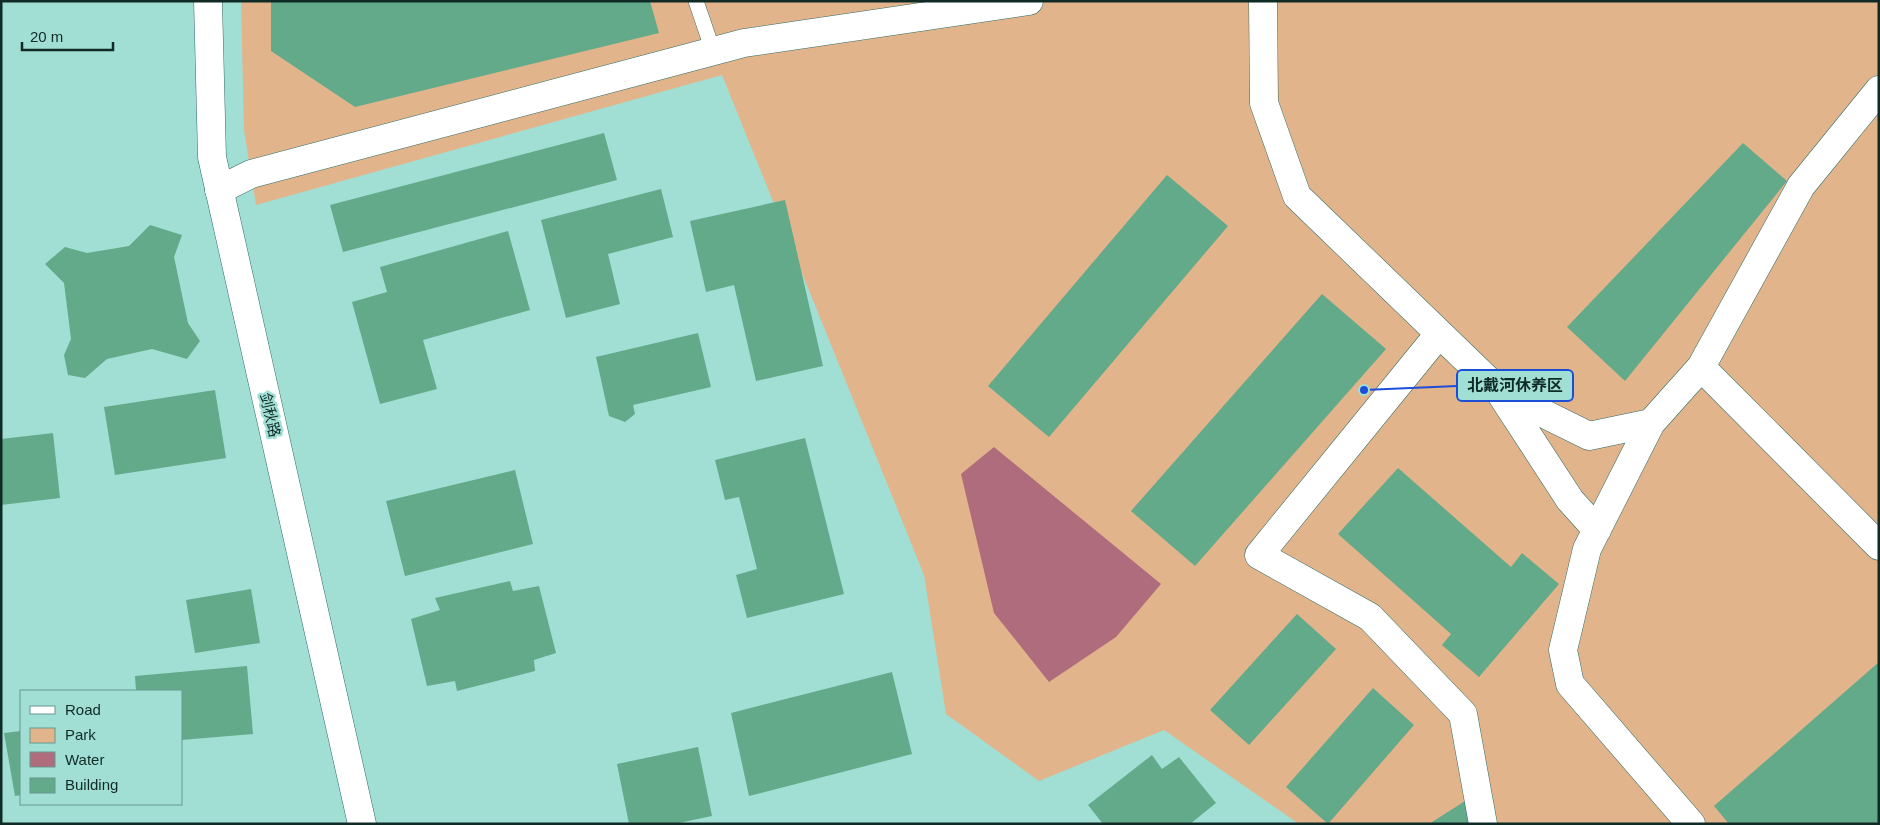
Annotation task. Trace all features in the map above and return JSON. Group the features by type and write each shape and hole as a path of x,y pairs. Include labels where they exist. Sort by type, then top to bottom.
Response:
{"street":[{"name":"剑秋路","path":"208,1 212,157 362,824"},
{"path":"219,190 251,174 744,43 1028,1"},
{"path":"1262,1 1264,103 1297,196 1499,391 1570,500 1597,530"},
{"path":"1691,824 1570,684 1562,650 1587,549 1651,423 1701,366 1800,186 1879,90"},
{"path":"1439,334 1259,555 1370,616 1463,714 1483,824"},
{"path":"1701,366 1879,546"},
{"path":"1499,391 1589,436 1651,423"}],"lane":[{"path":"696,1 713,51"}],"green space":[{"path":"241,1 1879,1 1879,824 1299,824 1164,730 1039,781 946,714 924,575 722,75 256,205 244,130"}],"water":[{"path":"994,447 1161,584 1116,637 1049,682 994,613 961,474"}],"building":[{"path":"271,1 650,1 659,33 355,107 271,51"},
{"path":"604,133 617,180 343,252 330,205"},
{"path":"1743,143 1787,181 1625,381 1567,327"},
{"path":"1167,175 1228,226 1049,437 988,386"},
{"path":"661,189 673,237 608,254 620,304 566,318 541,220"},
{"path":"785,200 823,366 756,381 734,285 706,292 690,221"},
{"path":"150,225 182,235 174,257 188,323 200,341 187,359 152,349 107,359 85,378 68,375 64,355 71,339 64,283 45,264 65,247 87,253 129,246"},
{"path":"508,231 530,310 423,340 437,389 380,404 352,302 387,292 380,267"},
{"path":"1322,294 1386,349 1195,566 1131,511"},
{"path":"698,333 711,387 633,405 635,414 625,422 609,416 596,357"},
{"path":"215,390 226,458 115,475 104,407"},
{"path":"53,433 60,498 1,505 1,439"},
{"path":"805,438 844,594 747,618 736,575 757,569 739,497 725,500 715,460"},
{"path":"1398,468 1511,567 1522,553 1559,584 1479,677 1442,645 1451,634 1338,534"},
{"path":"515,470 533,544 405,576 386,501"},
{"path":"510,581 513,591 539,586 556,653 534,660 535,671 457,691 455,681 427,686 411,619 440,610 435,598"},
{"path":"251,589 260,643 195,653 186,600"},
{"path":"1297,614 1336,649 1249,745 1210,710"},
{"path":"1879,662 1879,824 1729,824 1714,806"},
{"path":"247,666 253,734 182,740 182,690 136,690 135,676"},
{"path":"892,672 912,754 749,796 731,713"},
{"path":"1373,688 1414,725 1328,824 1286,787"},
{"path":"20,731 20,795 15,796 4,733"},
{"path":"698,747 712,816 674,824 629,824 617,764"},
{"path":"1152,755 1162,769 1179,757 1216,803 1190,824 1103,824 1088,805"},
{"path":"1476,794 1495,824 1429,824"}],"place":[{"name":"北戴河休养区","path":"1364,390"}]}
